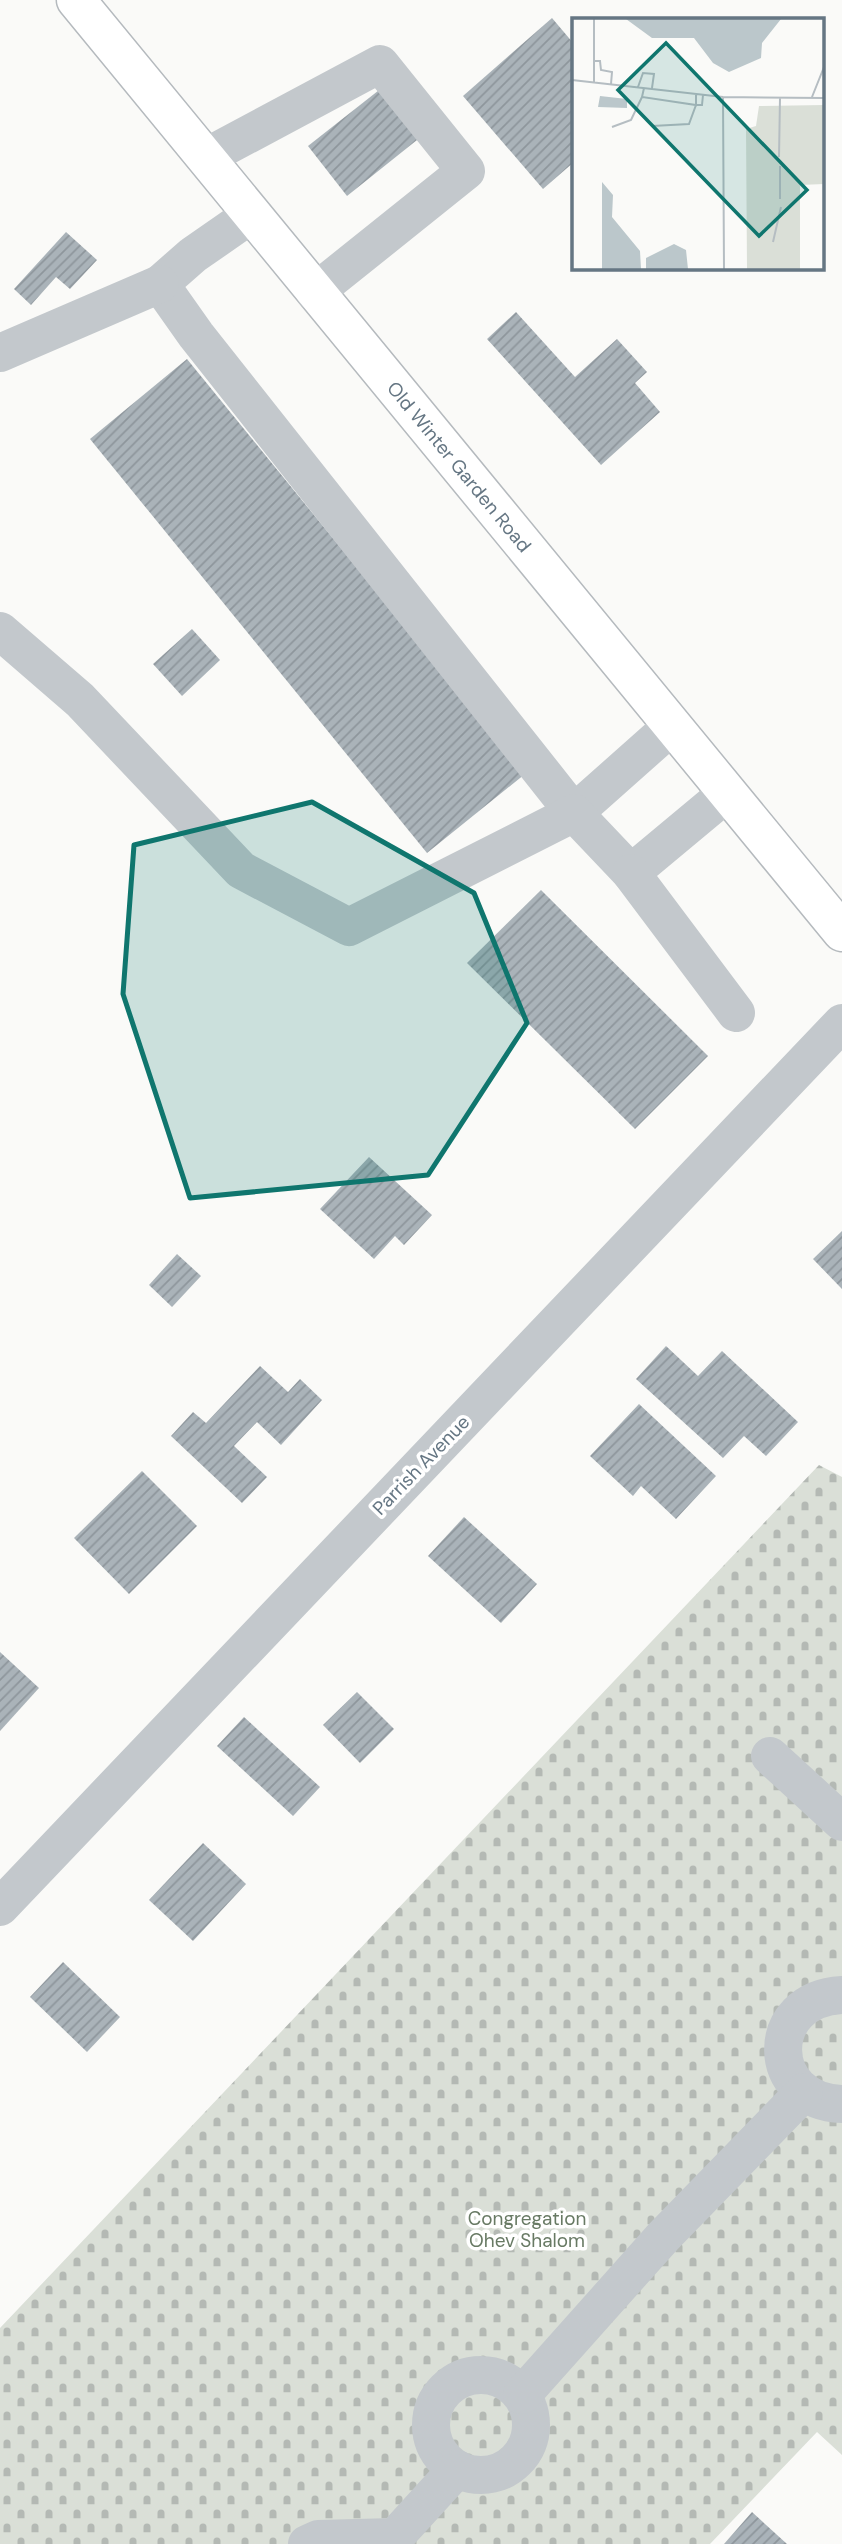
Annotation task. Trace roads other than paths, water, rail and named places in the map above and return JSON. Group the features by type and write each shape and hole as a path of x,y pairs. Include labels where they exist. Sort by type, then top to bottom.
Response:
{"main road":[{"name":"Old Winter Garden Road","path":"76,0 842,932"}],"street":[{"path":"206,158 380,64 389,74 466,171 315,292"},
{"path":"0,352 160,284 193,255 252,214"},
{"path":"160,284 196,335 574,813 631,873 736,1013"},
{"path":"0,631 80,700 241,870 349,927 574,813 672,726"},
{"path":"631,873 726,793"},
{"name":"Parrish Avenue","path":"0,1906 842,1024"},
{"path":"770,1756 842,1822"},
{"path":"842,1995 822,1997 805,2005 793,2018 785,2034 783,2053 787,2071 797,2086 810,2097 827,2104 842,2104"},
{"path":"522,2395 663,2237 804,2092"},
{"path":"495,2376 522,2395 529,2410 531,2427 528,2443 519,2458 506,2468 490,2474 473,2474 457,2469 444,2458 433,2437 432,2413 449,2386 463,2378 495,2376"},
{"path":"307,2544 318,2539 396,2537 457,2469"}],"park label":[{"name":"Congregation Ohev Shalom","path":"527,2229"}]}
